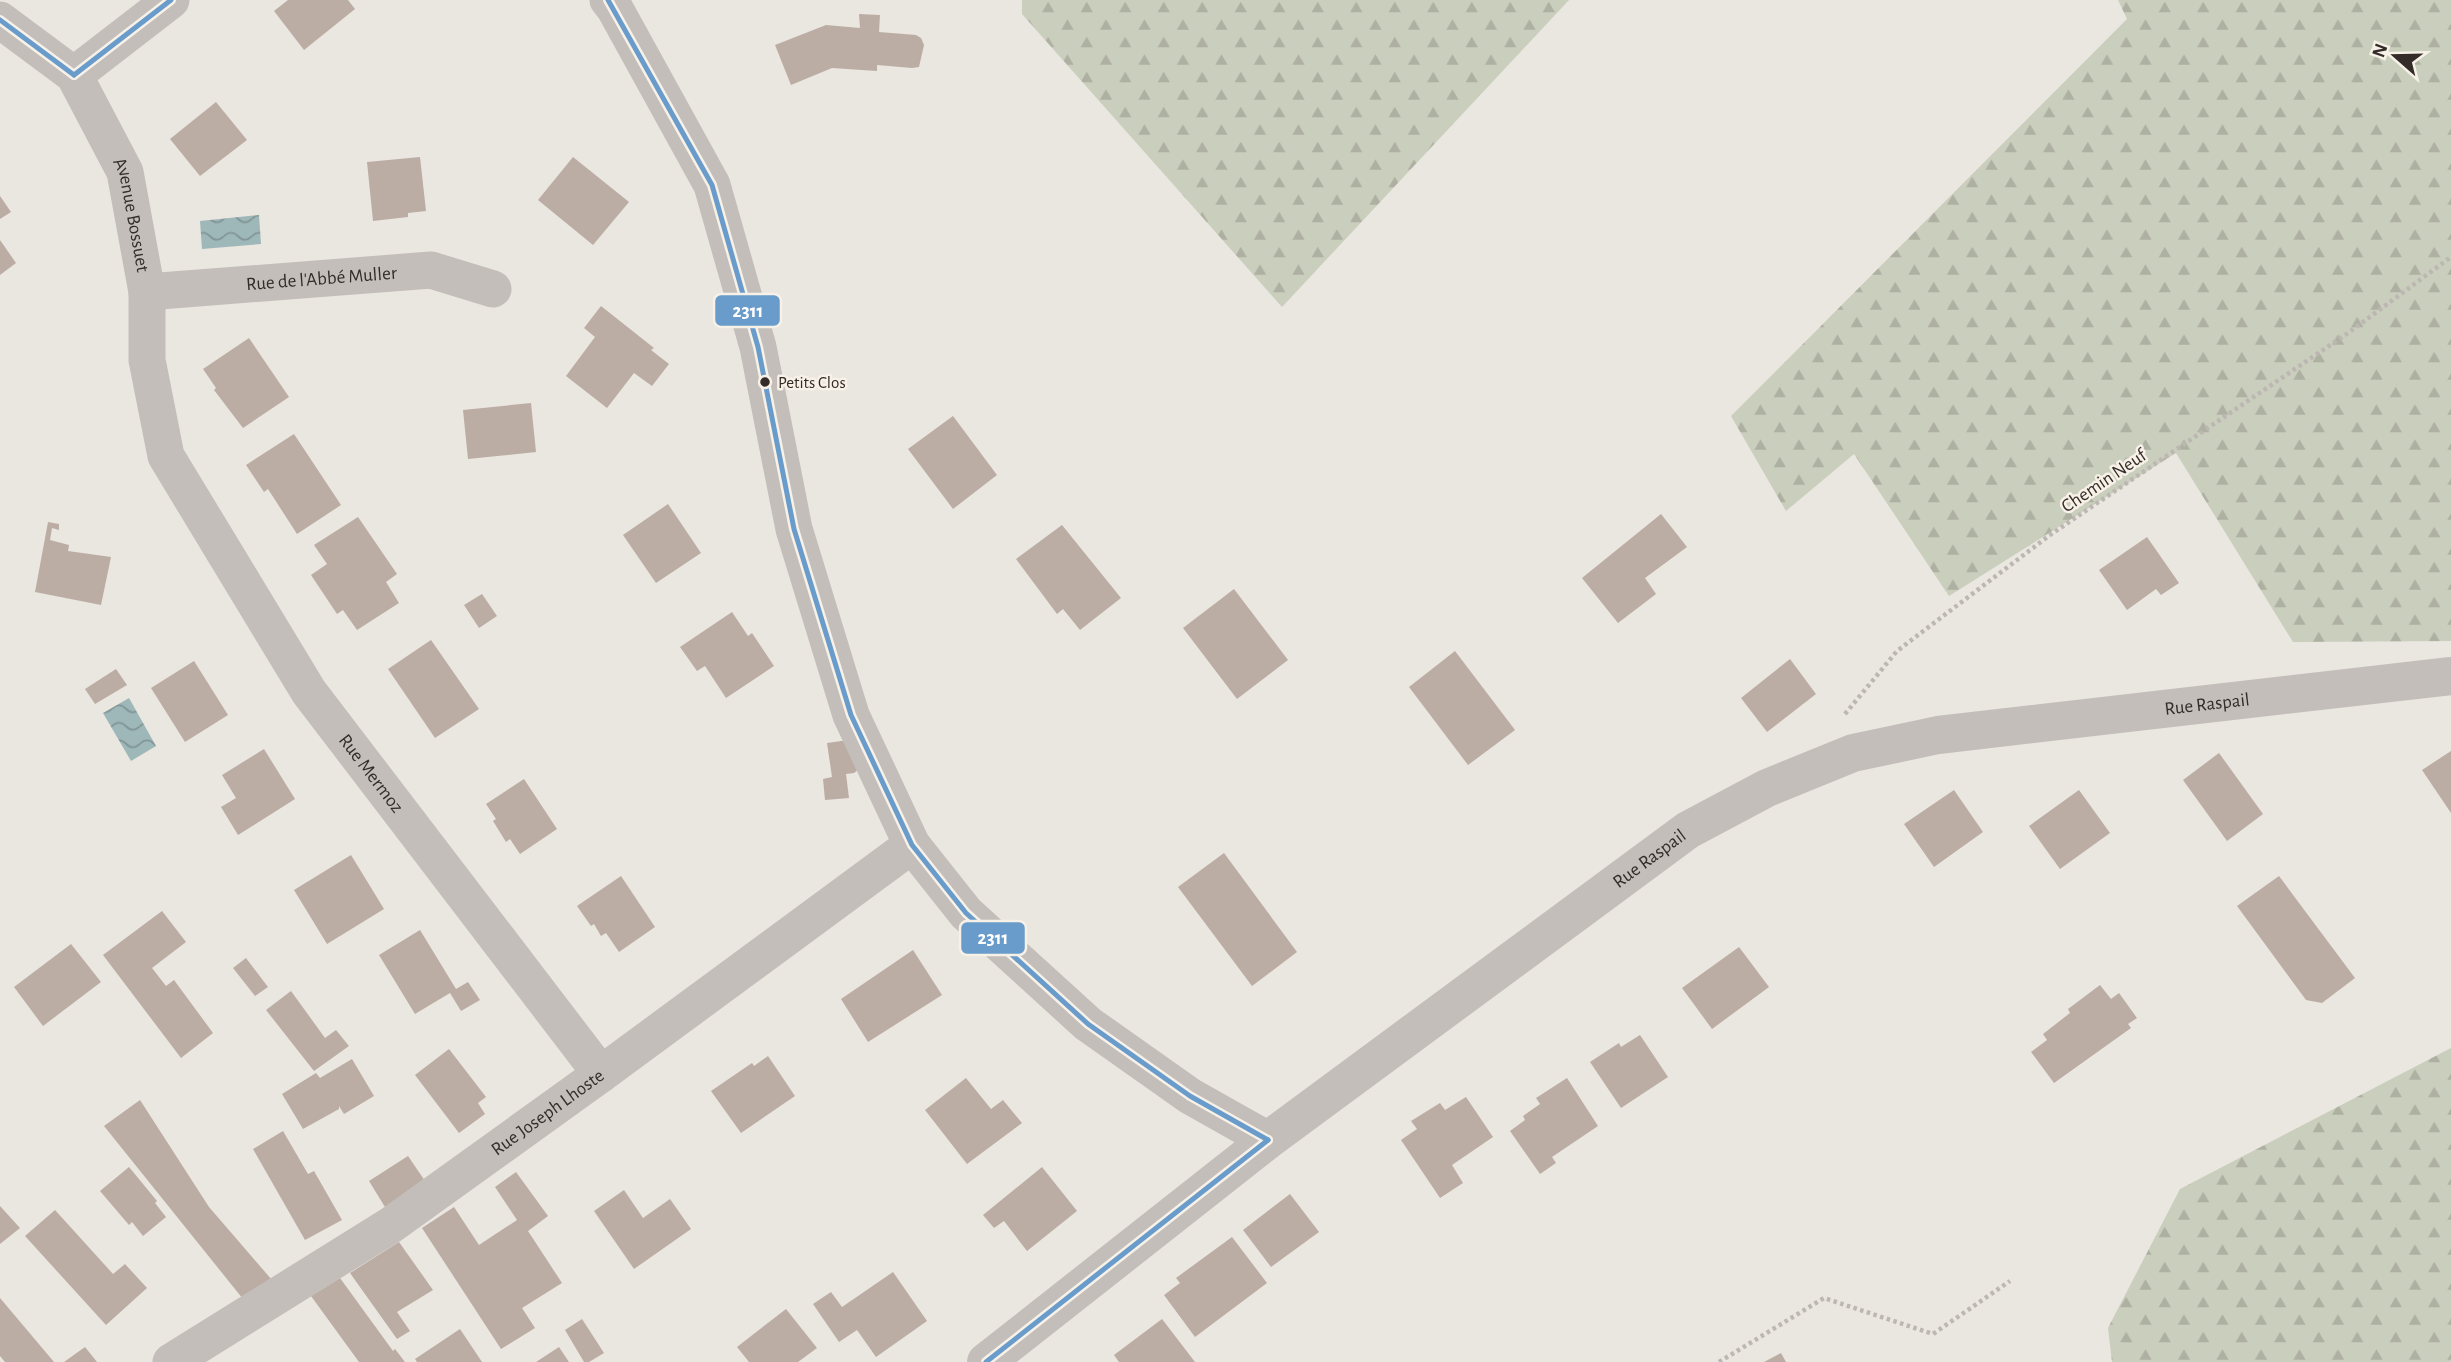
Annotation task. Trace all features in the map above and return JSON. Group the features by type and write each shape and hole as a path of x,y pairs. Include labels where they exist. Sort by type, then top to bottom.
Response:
{"street":[{"path":"74,75 171,0"},
{"path":"608,0 712,185 758,347 794,529 851,715 912,845 966,913 1088,1024 1190,1096 1268,1140"},
{"name":"Avenue Bossuet","path":"0,20 74,75 125,172 147,292 147,360 166,456"},
{"name":"Rue de l'Abbé Muller","path":"147,292 431,270 493,289"},
{"name":"Rue Mermoz","path":"166,456 309,692 601,1074"},
{"name":"Rue Raspail","path":"986,1362 1268,1140 1688,831 1767,788 1853,753 1938,735 2451,676"},
{"name":"Rue Joseph Lhoste","path":"171,1362 391,1225 912,845"}],"path":[{"name":"Chemin Neuf","path":"1842,718 1897,651 2050,535 2348,333 2451,257"},
{"path":"1719,1362 1824,1298 1933,1334 2010,1281"}],"green space":[{"path":"1022,0 1569,0 1282,307 1022,14"},
{"path":"2118,0 2451,0 2451,641 2293,642 2176,453 1949,596 1854,454 1786,511 1731,416 2127,19"},
{"path":"2451,1048 2451,1362 2112,1362 2108,1328 2180,1189"}],"water":[{"path":"259,215 261,244 202,249 200,221"},
{"path":"129,698 156,746 131,761 103,713"}],"building":[{"path":"288,0 348,0 355,9 304,50 274,11"},
{"path":"859,14 880,15 879,32 916,35 921,38 924,45 919,67 877,65 877,71 832,68 791,85 775,45 826,25 860,28"},
{"path":"216,102 247,140 200,176 170,139"},
{"path":"420,157 426,211 408,213 408,217 373,221 367,162"},
{"path":"573,157 629,202 593,245 538,200"},
{"path":"0,196 11,212 0,219"},
{"path":"0,240 16,263 0,275"},
{"path":"601,306 654,348 651,350 669,364 652,386 634,373 607,408 566,376 595,337 584,328"},
{"path":"249,338 289,397 243,428 214,390 216,388 203,369"},
{"path":"531,403 536,452 468,459 463,410"},
{"path":"953,416 997,475 953,509 908,449"},
{"path":"294,434 341,505 297,534 268,489 264,492 246,465"},
{"path":"668,504 701,553 656,583 623,535"},
{"path":"1661,514 1687,547 1645,578 1656,594 1618,623 1582,578"},
{"path":"358,517 397,574 386,582 399,603 357,630 343,610 337,614 311,575 327,564 314,545"},
{"path":"48,522 59,524 59,530 52,528 50,540 69,545 68,551 111,557 101,605 35,592"},
{"path":"1062,525 1121,598 1080,630 1063,609 1057,614 1016,559"},
{"path":"2147,537 2179,583 2161,595 2156,589 2127,610 2099,570"},
{"path":"1234,589 1288,660 1237,699 1183,628"},
{"path":"482,594 497,616 479,628 464,605"},
{"path":"732,612 748,636 752,633 774,666 726,698 705,666 697,671 680,647"},
{"path":"431,640 479,709 435,738 388,669"},
{"path":"1455,651 1515,730 1468,765 1409,687"},
{"path":"1790,659 1816,694 1767,732 1741,698"},
{"path":"194,661 228,715 185,742 151,688"},
{"path":"116,669 127,685 95,704 85,689"},
{"path":"856,739 859,769 846,774 849,798 825,800 823,779 832,777 827,743"},
{"path":"264,749 295,799 238,835 221,807 236,798 222,775"},
{"path":"2451,751 2451,813 2422,770"},
{"path":"2219,753 2263,814 2227,841 2183,780"},
{"path":"524,779 557,829 520,854 510,839 506,842 486,804"},
{"path":"1954,790 1983,832 1934,867 1904,824"},
{"path":"2079,790 2110,833 2060,869 2029,826"},
{"path":"1224,853 1297,952 1252,986 1178,887"},
{"path":"351,855 384,909 327,944 294,890"},
{"path":"621,876 655,927 619,952 606,933 601,936 577,906"},
{"path":"2279,876 2355,978 2322,1003 2306,1000 2237,906"},
{"path":"162,911 186,942 152,968 166,986 174,980 213,1033 181,1058 103,955"},
{"path":"420,930 456,989 468,982 480,1000 461,1011 450,993 415,1014 379,955"},
{"path":"71,944 101,982 43,1026 14,987"},
{"path":"1739,947 1769,987 1712,1029 1682,988"},
{"path":"913,950 942,995 868,1042 841,999"},
{"path":"246,958 268,987 255,996 233,968"},
{"path":"2100,985 2111,999 2119,993 2137,1018 2128,1024 2131,1028 2054,1083 2031,1052 2047,1040 2043,1034 2070,1013 2068,1009"},
{"path":"291,991 325,1038 336,1030 349,1046 314,1071 266,1010"},
{"path":"1640,1035 1668,1077 1621,1108 1590,1062 1619,1043 1621,1047"},
{"path":"449,1049 486,1097 478,1103 485,1114 459,1133 415,1075"},
{"path":"768,1056 795,1096 741,1133 711,1091 752,1063 754,1066"},
{"path":"352,1059 374,1096 344,1114 339,1106 339,1109 303,1129 282,1094 316,1073 320,1078"},
{"path":"966,1078 991,1109 1003,1100 1022,1123 967,1164 925,1110"},
{"path":"1567,1078 1598,1126 1552,1157 1556,1163 1540,1174 1510,1131 1525,1120 1523,1116 1540,1104 1536,1098"},
{"path":"1466,1097 1493,1137 1452,1165 1463,1183 1440,1198 1401,1140 1417,1129 1411,1121 1440,1103 1445,1110"},
{"path":"140,1100 209,1207 272,1280 243,1299 104,1126"},
{"path":"283,1131 308,1174 314,1171 342,1220 305,1240 253,1149"},
{"path":"408,1156 425,1181 385,1207 369,1181"},
{"path":"129,1167 157,1201 155,1203 166,1217 143,1236 132,1222 129,1225 100,1191"},
{"path":"1042,1167 1077,1211 1027,1251 1004,1221 994,1228 983,1215"},
{"path":"516,1172 548,1216 528,1231 562,1283 522,1308 535,1328 501,1349 422,1228 454,1207 479,1245 517,1220 495,1187"},
{"path":"624,1190 643,1218 670,1199 691,1229 634,1269 594,1211"},
{"path":"1290,1194 1319,1232 1271,1267 1243,1230"},
{"path":"0,1206 20,1228 0,1244"},
{"path":"55,1210 113,1274 125,1264 147,1288 106,1325 25,1236"},
{"path":"1232,1237 1267,1283 1195,1337 1164,1295 1180,1283 1176,1278"},
{"path":"399,1242 433,1290 397,1312 410,1331 397,1339 350,1273"},
{"path":"893,1272 927,1321 876,1357 857,1330 839,1342 813,1304 831,1292 842,1307"},
{"path":"340,1278 393,1351 395,1349 405,1362 359,1362 311,1296"},
{"path":"0,1298 54,1362 5,1362 0,1356"},
{"path":"786,1309 817,1348 798,1362 749,1362 737,1347"},
{"path":"582,1319 604,1353 589,1362 584,1362 565,1330"},
{"path":"1162,1319 1195,1362 1119,1362 1114,1355"},
{"path":"460,1329 482,1362 417,1362 415,1359"},
{"path":"85,1347 97,1362 64,1362"},
{"path":"559,1347 569,1362 536,1362"},
{"path":"1781,1353 1786,1362 1764,1362"}],"transit line":[{"name":"2311","path":"74,75 171,0"},
{"name":"2311","path":"608,0 712,185 758,347 794,529 851,715 912,845 966,913 1088,1024 1190,1096 1268,1140"},
{"name":"2311","path":"0,20 74,75"},
{"name":"2311","path":"986,1362 1268,1140"}],"place":[{"name":"Petits Clos","path":"765,382"}]}
